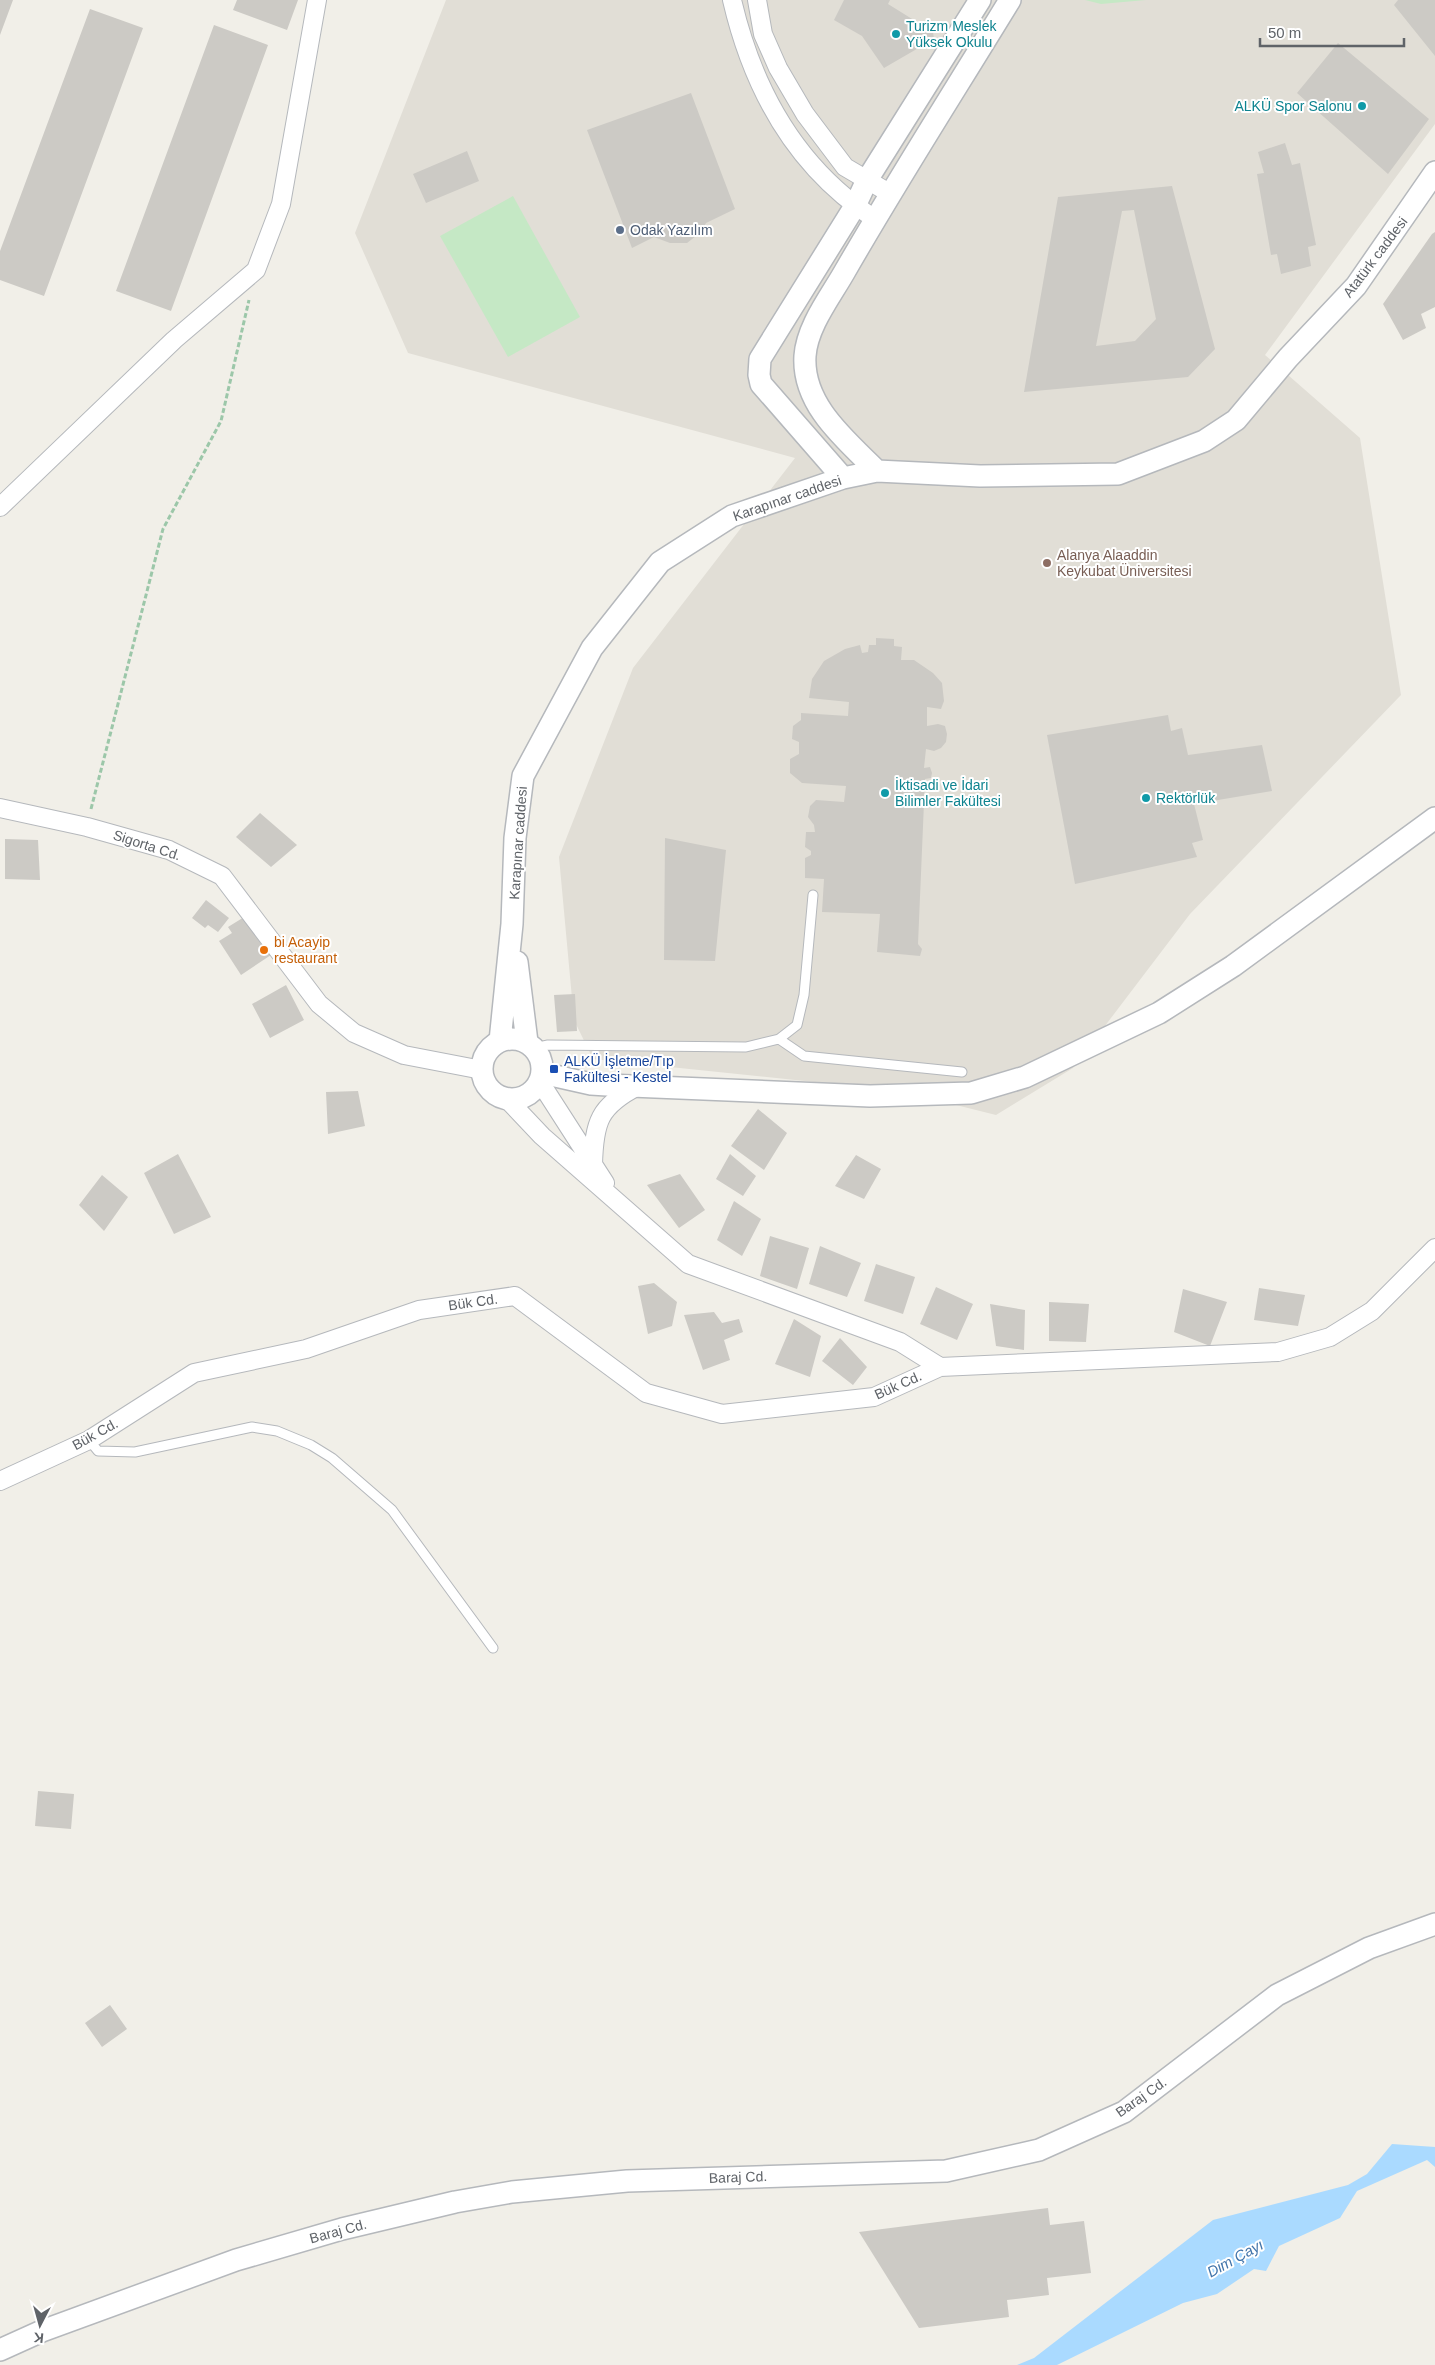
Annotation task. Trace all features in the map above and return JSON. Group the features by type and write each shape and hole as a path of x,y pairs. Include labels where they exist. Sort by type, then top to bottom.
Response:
{"street":[{"path":"0,507 174,340 256,270 281,204 317,0"},
{"path":"732,0 755,74 780,126 823,178 855,206 875,219"},
{"path":"757,0 764,34 778,68 804,114 845,167 891,194"},
{"path":"843,478 762,384 759,368 765,349 855,206 867,180 980,0"},
{"path":"877,471 835,430 818,406 810,384 805,356 811,332 875,219 1010,0"},
{"name":"Atatürk caddesi","path":"1288,358 1356,286 1435,172"},
{"name":"Karapınar caddesi","path":"500,1041 512,924 515,838 523,776 592,648 660,562 732,516 843,478 877,471 989,476 1118,474 1204,440 1236,420 1288,358"},
{"name":"Sigorta Cd.","path":"0,808 87,827 169,850 222,876 319,1004 354,1033 404,1055 482,1070"},
{"path":"1435,818 1233,966 1159,1013 1025,1077 971,1093 870,1096 591,1084 574,1081 537,1061 514,1039 500,1041 487,1052 482,1070 489,1088 506,1098 542,1136 688,1264 900,1342 940,1366 1278,1352 1330,1337 1372,1311 1435,1248"},
{"name":"Karapınar caddesi","path":"512,924 537,1061"},
{"path":"506,1098 526,1096 537,1061"},
{"path":"537,1061 593,1165 620,1204"},
{"path":"593,1165 594,1135 602,1115 618,1097 638,1086"},
{"name":"Bük Cd.","path":"0,1481 89,1440 194,1374 306,1349 419,1310 515,1296 646,1394 722,1414 874,1397 940,1366"},
{"name":"Baraj Cd.","path":"0,2350 42,2331 236,2260 342,2229 455,2202 512,2192 627,2181 946,2171 1039,2150 1124,2112 1277,1995 1369,1948 1435,1924"}],"lane":[{"path":"537,1061 548,1044 746,1047 779,1039 797,1025 804,995 812,895"},
{"path":"779,1039 804,1056 962,1072"},
{"path":"89,1440 98,1451 134,1452 252,1427 277,1431 311,1445 332,1458 392,1510 493,1648"}],"path":[{"path":"87,827 163,529 221,421 256,270"}],"shaded area":[{"name":"Alanya Alaaddin Keykubat Üniversitesi","path":"446,0 1435,0 1435,124 1265,355 1360,438 1401,695 1190,914 1073,1068 996,1115 900,1091 593,1059 574,1020 559,857 633,668 795,458 408,353 355,233"}],"green space":[{"path":"1085,0 1146,0 1101,4"},
{"path":"513,196 580,317 508,357 440,236"}],"water":[{"name":"Dim Çayı","path":"1392,2144 1435,2147 1435,2167 1427,2160 1357,2191 1340,2218 1279,2246 1266,2271 1254,2269 1217,2294 1183,2303 1057,2365 1017,2365 1034,2358 1213,2220 1348,2185 1367,2174"}],"building":[{"path":"0,0 13,0 0,35"},
{"path":"237,0 298,0 287,30 233,10"},
{"name":"Turizm Meslek Yüksek Okulu","path":"844,0 890,0 888,4 933,32 934,39 884,68 862,36 834,20"},
{"path":"1398,0 1435,0 1435,56 1394,5"},
{"path":"90,9 143,28 44,296 0,280 0,251"},
{"path":"214,25 268,45 171,311 116,291"},
{"name":"ALKÜ Spor Salonu","path":"1338,43 1429,119 1388,174 1297,93"},
{"path":"691,93 735,209 706,223 701,232 687,243 670,243 654,237 632,248 587,130"},
{"path":"1285,143 1292,165 1300,163 1316,245 1308,247 1311,266 1281,274 1277,254 1271,255 1257,174 1264,173 1258,152"},
{"path":"467,151 479,181 426,203 413,174"},
{"path":"1172,186 1215,349 1188,377 1024,392 1058,197","holes":["1134,210 1156,319 1135,341 1096,346 1122,211"]},
{"path":"1435,232 1435,307 1421,314 1426,328 1403,340 1383,304"},
{"name":"İktisadi ve İdari Bilimler Fakültesi","path":"876,638 894,639 894,646 902,647 901,660 914,660 933,673 942,683 944,701 941,709 927,707 927,726 938,724 945,726 947,734 946,742 941,748 934,751 926,749 924,768 930,767 932,773 931,778 925,779 918,944 922,949 920,956 877,952 880,914 822,912 824,879 805,878 805,858 811,855 811,851 805,847 806,832 815,832 814,825 808,817 810,806 816,800 844,802 846,786 802,783 790,773 790,759 799,754 799,742 792,739 793,726 801,720 801,713 848,716 849,702 809,698 812,679 824,661 845,649 860,645 862,653 868,652 869,645 876,645"},
{"name":"Rektörlük","path":"1168,715 1171,731 1182,728 1188,755 1262,745 1272,791 1194,804 1203,840 1192,843 1197,857 1075,884 1047,735"},
{"path":"260,813 297,845 271,867 236,837"},
{"path":"665,838 726,850 715,961 664,960"},
{"path":"5,839 38,840 40,880 5,879"},
{"path":"206,900 229,918 218,932 208,925 205,928 192,918"},
{"path":"249,914 274,953 241,975 219,941 232,933 228,927"},
{"path":"286,985 304,1020 270,1038 252,1004"},
{"path":"575,994 577,1031 557,1032 554,995"},
{"path":"358,1091 365,1126 328,1134 326,1092"},
{"path":"758,1109 787,1133 764,1170 731,1146"},
{"path":"178,1154 211,1217 174,1234 144,1173"},
{"path":"730,1154 756,1176 743,1196 716,1179"},
{"path":"856,1155 881,1169 864,1199 835,1186"},
{"path":"680,1174 705,1210 679,1228 647,1185"},
{"path":"102,1175 128,1197 104,1231 79,1205"},
{"path":"734,1201 761,1219 742,1256 717,1240"},
{"path":"770,1236 809,1248 797,1289 760,1276"},
{"path":"820,1246 861,1263 847,1297 809,1284"},
{"path":"876,1264 915,1277 903,1314 864,1301"},
{"path":"654,1283 677,1302 672,1326 648,1334 638,1286"},
{"path":"936,1287 973,1304 957,1340 920,1324"},
{"path":"1259,1288 1305,1295 1298,1326 1254,1320"},
{"path":"1183,1289 1227,1302 1210,1346 1174,1332"},
{"path":"1049,1302 1089,1304 1086,1342 1049,1341"},
{"path":"990,1304 1025,1310 1024,1350 996,1346"},
{"path":"714,1312 722,1323 739,1319 743,1332 724,1340 730,1360 703,1370 684,1315"},
{"path":"794,1319 821,1336 810,1377 775,1364"},
{"path":"840,1338 867,1367 853,1385 822,1361"},
{"path":"38,1791 74,1794 71,1829 35,1826"},
{"path":"110,2005 127,2029 102,2047 85,2023"},
{"path":"1048,2208 1050,2225 1084,2221 1091,2273 1047,2278 1049,2295 1007,2300 1009,2317 919,2328 859,2232"}],"place":[{"name":"Turizm Meslek Yüksek Okulu","path":"896,34"},
{"name":"ALKÜ Spor Salonu","path":"1362,106"},
{"name":"Odak Yazılım","path":"620,230"},
{"name":"Alanya Alaaddin Keykubat Üniversitesi","path":"1047,563"},
{"name":"İktisadi ve İdari Bilimler Fakültesi","path":"885,793"},
{"name":"Rektörlük","path":"1146,798"},
{"name":"bi Acayip restaurant","path":"264,950"},
{"name":"ALKÜ İşletme/Tıp Fakültesi - Kestel","path":"554,1069"}]}
